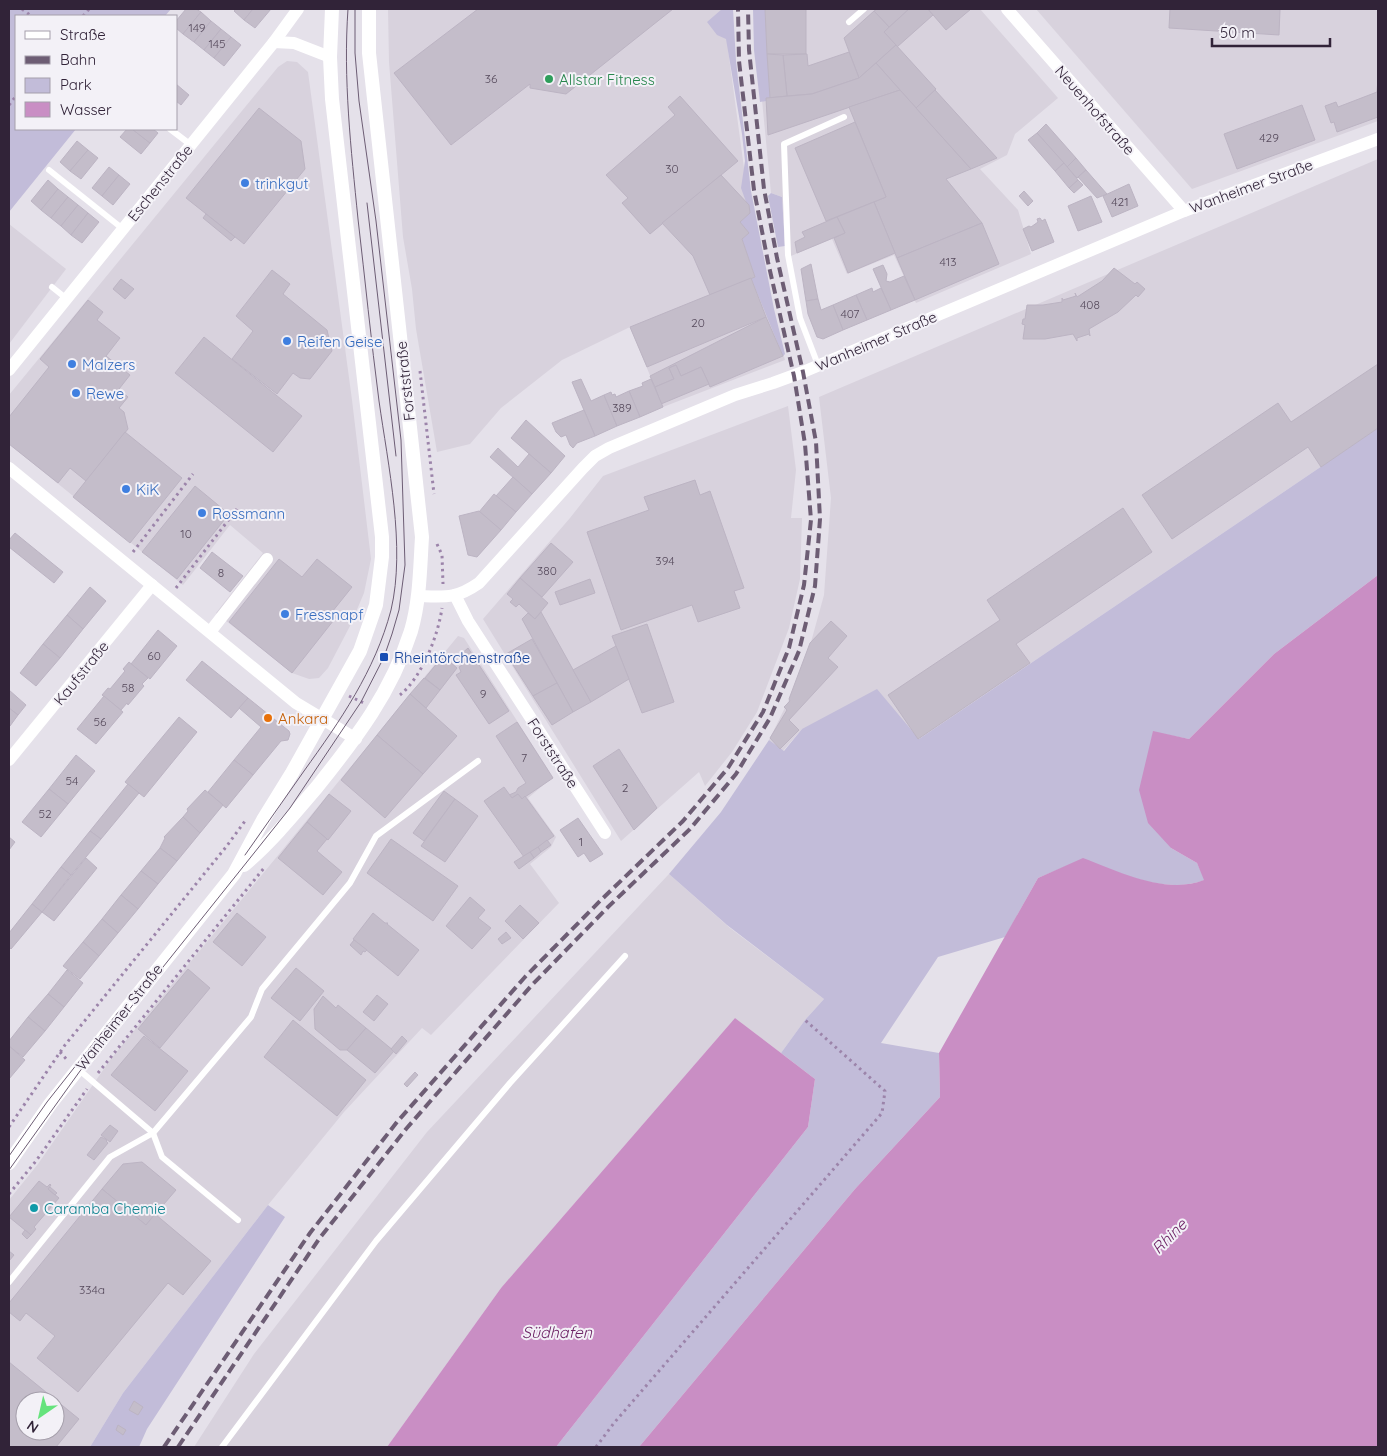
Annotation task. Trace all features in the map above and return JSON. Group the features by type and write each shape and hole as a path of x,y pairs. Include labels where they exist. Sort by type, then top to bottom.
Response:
{"street":[{"path":"274,42 298,9"},
{"path":"322,719 360,651 376,605 382,557 382,537 332,99 330,58 332,9"},
{"name":"Forststraße","path":"356,739 394,676 411,630 418,596 422,536 369,53 369,9"},
{"name":"Neuenhofstraße","path":"1007,9 1184,211"},
{"path":"274,42 294,43 330,58"},
{"name":"Eschenstraße","path":"9,370 274,42"},
{"name":"Wanheimer Straße","path":"449,596 465,593 479,583 583,468 602,452 735,395 773,383 818,365 1184,211 1378,139"},
{"path":"9,468 296,703 356,739"},
{"path":"210,632 267,559"},
{"name":"Kaufstraße","path":"9,760 152,585"},
{"path":"418,596 449,596"},
{"name":"Forststraße","path":"449,596 468,621 605,833"},
{"name":"Wanheimer Straße","path":"234,874 322,719"},
{"name":"Wanheimer Straße","path":"9,1163 51,1103 234,874 286,824 356,739"}],"lane":[{"path":"849,22 864,9"},
{"path":"818,365 800,318 788,255 784,144 844,117"},
{"path":"171,130 191,145"},
{"path":"49,170 123,229"},
{"path":"52,287 67,299"},
{"path":"9,1282 110,1157 153,1133 251,1017 262,989 350,883 376,836 478,761"},
{"path":"222,1447 376,1241 510,1083 626,956"},
{"path":"78,1069 153,1133 162,1157 238,1220"}],"path":[{"path":"125,562 193,474"},
{"path":"168,598 237,509"},
{"path":"399,695 410,686 424,663 449,596 442,555 438,544"},
{"path":"339,690 375,709"},
{"path":"9,1127 65,1045 226,847 247,817"},
{"path":"9,1194 36,1161 107,1061 266,866"},
{"path":"596,1447 620,1416 882,1114 885,1091 805,1020"}],"shaded area":[{"path":"388,9 725,9 729,57 759,269 785,360 663,407 630,327 562,360 501,408 470,444 437,452 416,329 412,289 403,237 389,62"},
{"path":"761,9 980,9 1058,98 1015,134 1007,155 980,169 1018,210 1031,254 916,303 894,255 847,274 832,239 786,258 782,197 771,193 762,100 767,99 760,30"},
{"path":"1036,9 1378,9 1378,121 1192,189"},
{"path":"287,61 297,62 308,72 352,400 371,559 364,593 350,626 328,668 319,678 309,679 292,673 216,613 263,553 230,525 183,585 9,444 9,395 278,67"},
{"path":"1378,159 1378,428 919,739 802,729 783,751 769,740 803,671 824,595 831,498 819,397"},
{"path":"9,224 66,269 9,344"},
{"path":"788,406 796,470 791,518 802,518 800,579 789,628 757,712 732,752 705,786 699,772 621,841 483,619 570,518 603,476"},
{"path":"458,636 464,638 553,777 528,798 556,837 551,847 530,864 559,903 431,1035 422,1028 344,1112 268,1205 123,1393 90,1447 9,1447 9,1200 38,1164 110,1060"},
{"path":"669,874 730,928 824,999 805,1020 781,1053 735,1018 501,1288 387,1447 194,1447 254,1354 427,1132"}],"green space":[{"path":"9,9 171,9 166,15 15,15 15,130 75,130 9,212"},
{"path":"722,9 733,9 736,61 751,191 774,309 785,354 783,356 751,278 755,277 742,239 749,233 740,222 750,213 741,188 745,161 742,134 726,39 717,35 707,22"},
{"path":"753,9 765,9 770,98 760,102 754,50"},
{"path":"771,193 782,197 785,246 778,247 768,196"},
{"path":"1378,428 1378,575 1274,654 1189,739 1153,732 1171,848 1197,863 1205,880 1190,884 1158,884 1127,876 1083,859 1038,878 1005,937 938,957 881,1043 939,1053 940,1097 855,1189 639,1447 556,1447 808,1127 815,1079 781,1053 805,1020 824,999 727,925 669,874 721,812 769,740 784,751 802,729 877,689 919,739"},
{"path":"268,1205 285,1217 147,1429 139,1447 90,1447 123,1393"}],"water":[{"name":"Rhine","path":"1378,575 1378,1447 639,1447 855,1189 940,1097 939,1053 1038,878 1083,858 1143,880 1159,883 1189,884 1204,880 1197,863 1171,848 1148,823 1139,790 1153,731 1189,739 1274,654"},
{"name":"Südhafen","path":"735,1018 815,1079 808,1127 556,1447 387,1447 501,1288"}],"building":[{"path":"186,9 196,9 201,12 183,34 178,30 178,19"},
{"path":"236,9 253,9 244,20 234,11"},
{"path":"253,9 271,9 255,28 244,20"},
{"path":"478,9 673,9 566,94 530,88 530,84 451,145 394,73"},
{"path":"765,9 806,9 806,54 767,54"},
{"path":"877,9 909,9 889,27 874,11"},
{"path":"909,9 928,9 933,15 897,47 884,32"},
{"path":"928,9 971,9 946,30"},
{"path":"1170,9 1280,9 1279,35 1169,28"},
{"path":"874,11 889,27 884,32 896,45 859,78 844,38"},
{"path":"201,12 211,21 194,42 183,34"},
{"path":"211,21 221,29 204,50 194,42"},
{"path":"221,29 231,37 214,58 204,50"},
{"path":"231,37 241,45 224,66 214,58"},
{"path":"896,45 936,89 916,108 876,63"},
{"path":"849,52 859,78 812,94 787,96 783,55 807,54 808,66"},
{"path":"767,54 783,55 787,96 770,98"},
{"path":"876,63 900,90 768,135 766,98 812,94 859,78"},
{"path":"1378,78 1378,117 1337,132 1334,122 1331,123 1325,106 1336,102 1338,107 1377,92"},
{"path":"178,86 189,95 181,105 178,103"},
{"path":"900,90 971,169 946,179 982,223 897,258 874,202 886,197 849,107"},
{"path":"935,90 997,158 971,169 916,108"},
{"path":"680,96 738,161 650,234 622,203 628,198 606,175 675,115 668,107"},
{"path":"1302,105 1315,140 1237,169 1224,134"},
{"name":"trinkgut","path":"259,108 301,141 305,169 244,244 186,198"},
{"path":"855,122 886,197 826,221 795,148"},
{"path":"1046,124 1076,158 1067,167 1037,133"},
{"path":"126,130 133,130 150,143 141,154 120,137"},
{"path":"133,130 154,130 158,133 150,143"},
{"path":"1037,133 1064,163 1055,171 1028,140"},
{"path":"77,141 88,150 70,171 60,162"},
{"path":"88,150 98,158 81,179 70,171"},
{"path":"1076,158 1086,170 1077,178 1067,167"},
{"path":"1064,163 1078,180 1069,188 1055,171"},
{"path":"109,167 119,175 102,196 92,188"},
{"path":"1086,170 1107,194 1097,198 1078,177"},
{"path":"119,175 130,184 113,205 102,196"},
{"path":"721,175 749,205 750,213 740,222 749,233 742,239 755,277 710,295 693,256 662,223"},
{"path":"48,180 58,189 41,210 31,201"},
{"path":"1078,180 1083,185 1074,193 1069,188"},
{"path":"1129,184 1138,206 1112,217 1103,196"},
{"path":"58,189 68,197 51,218 41,210"},
{"path":"1024,191 1033,201 1028,206 1019,196"},
{"path":"1091,196 1102,222 1078,231 1068,206"},
{"path":"68,197 78,205 61,226 51,218"},
{"path":"874,202 895,253 848,273 834,238 845,233 837,217"},
{"path":"78,205 88,213 71,235 61,226"},
{"path":"88,213 99,222 82,243 71,235"},
{"path":"206,214 235,237 231,241 203,218"},
{"path":"837,217 845,233 797,253 795,242 805,237 802,232"},
{"path":"1040,218 1042,221 1045,219 1054,242 1032,251 1023,229 1031,227"},
{"path":"982,223 999,264 915,300 897,258"},
{"path":"811,264 818,299 806,301 801,269"},
{"path":"883,265 887,274 886,281 890,282 904,276 915,300 891,310 873,269"},
{"path":"1114,268 1145,289 1138,297 1136,295 1118,312 1089,329 1090,336 1089,334 1077,338 1077,341 1073,334 1045,339 1023,339 1025,325 1022,324 1023,319 1025,319 1027,305 1062,302 1062,298 1063,300 1076,296 1075,293 1077,297 1102,281"},
{"name":"Reifen Geise","path":"272,270 290,284 283,294 327,330 332,351 310,379 300,378 293,373 277,394 232,359 253,331 236,316"},
{"path":"751,278 766,317 647,367 630,327"},
{"path":"121,279 134,289 125,299 113,289"},
{"path":"872,288 873,292 881,288 891,310 867,320 856,295"},
{"path":"856,295 867,320 843,330 833,305"},
{"path":"818,299 821,310 833,305 843,330 823,339 817,337 808,314 806,301"},
{"name":"Rewe","path":"88,300 103,312 97,320 120,338 106,356 130,375 119,389 128,397 119,408 124,412 128,429 86,481 70,468 58,483 9,444 9,417 49,367 40,359"},
{"path":"766,317 783,356 710,387 701,367 681,376 676,365 669,368 674,379 655,387 650,376"},
{"path":"204,337 302,416 273,452 175,373"},
{"path":"1378,364 1378,428 1321,467 1308,447 1172,539 1142,495 1278,403 1291,422"},
{"path":"676,365 681,376 701,367 709,384 661,404 655,387 674,379 669,368"},
{"path":"581,379 591,401 604,395 617,426 595,436 572,382"},
{"path":"651,379 663,407 640,417 629,391 643,386 642,383"},
{"path":"629,391 640,417 617,426 604,395 611,392 616,397"},
{"path":"584,410 595,436 577,443 573,448 566,435 561,437 556,432 552,423"},
{"path":"526,420 565,456 551,473 511,438"},
{"name":"KiK","path":"125,432 182,478 130,543 73,497"},
{"path":"498,448 518,467 529,454 551,473 532,494 490,457"},
{"path":"513,477 532,494 516,512 496,496"},
{"path":"695,480 700,495 710,491 744,588 734,591 740,608 698,622 692,605 621,630 587,532 649,510 644,497"},
{"path":"195,486 229,514 177,579 142,552"},
{"path":"494,494 516,512 501,530 479,512"},
{"path":"1123,508 1152,552 1016,644 1030,663 918,739 888,695 1000,620 987,600"},
{"path":"479,511 501,530 477,557 468,555 459,516"},
{"path":"15,533 63,572 54,583 9,547 9,540"},
{"path":"551,543 573,562 542,597 520,578"},
{"path":"212,552 243,576 230,592 200,568"},
{"name":"Fressnapf","path":"279,559 302,577 317,559 352,587 332,612 337,616 292,673 229,622"},
{"path":"520,578 548,603 535,619 519,604 516,607 510,602 513,599 507,594"},
{"path":"590,579 595,593 560,605 555,592"},
{"path":"90,587 106,601 83,629 67,615"},
{"path":"541,612 591,702 573,712 522,619 528,613 535,619"},
{"path":"67,615 83,629 60,658 43,644"},
{"path":"831,621 847,636 828,658 838,667 789,720 799,730 780,749 770,738 787,710 784,707 790,701 789,699 810,643"},
{"path":"647,624 674,702 642,713 612,636"},
{"path":"158,630 177,646 150,679 131,664"},
{"path":"532,639 557,683 533,696 506,654"},
{"path":"43,644 60,658 36,686 20,673"},
{"path":"616,646 629,679 591,702 573,670"},
{"path":"468,648 509,711 489,724 456,675 461,672 459,667 462,665 459,662 462,660 459,656"},
{"path":"443,656 457,668 440,690 425,678"},
{"path":"202,661 248,698 231,718 186,680"},
{"path":"129,662 148,678 142,684 144,686 128,705 127,703 121,710 102,695 108,688 110,689 125,671 123,669"},
{"path":"424,678 440,690 426,708 410,694"},
{"path":"557,683 573,712 552,725 533,696"},
{"path":"9,690 26,705 18,715 9,708"},
{"path":"410,694 457,736 423,774 377,735"},
{"path":"104,696 123,712 96,744 77,729"},
{"path":"248,698 289,731 290,734 288,740 281,741 253,775 234,760 261,727 239,708"},
{"path":"9,708 18,715 10,726 9,725"},
{"path":"179,717 197,732 144,797 125,782"},
{"path":"517,722 553,778 522,799 518,794 512,798 509,795 516,792 518,788 526,783 496,736"},
{"path":"377,735 423,774 385,818 341,780"},
{"path":"619,749 657,808 634,830 593,766"},
{"path":"76,755 95,771 68,804 49,789"},
{"path":"234,760 253,775 226,808 208,792"},
{"path":"128,784 139,793 101,839 90,831"},
{"path":"504,787 512,798 518,794 522,799 525,796 554,836 524,857 484,801"},
{"path":"49,789 68,804 41,837 22,822"},
{"path":"205,790 223,805 200,833 183,817 188,811 187,809"},
{"path":"444,791 455,799 424,841 413,833"},
{"path":"329,794 351,811 328,840 307,822"},
{"path":"455,799 478,816 445,862 421,846"},
{"path":"183,817 200,833 177,861 160,848 164,837"},
{"path":"578,818 603,854 590,862 584,853 578,857 560,830"},
{"path":"307,822 327,839 317,851 342,872 323,895 278,858"},
{"path":"90,831 101,839 71,875 61,867"},
{"path":"9,837 15,842 9,850"},
{"path":"391,839 458,886 433,921 367,873"},
{"path":"547,840 551,845 541,852 538,847"},
{"path":"538,847 541,852 534,858 530,852"},
{"path":"160,848 177,861 158,884 141,871"},
{"path":"530,852 534,858 519,869 514,862"},
{"path":"86,858 97,868 54,921 42,912"},
{"path":"61,867 71,875 42,912 32,904"},
{"path":"141,871 158,884 138,909 121,895"},
{"path":"121,895 138,909 118,933 102,919"},
{"path":"470,897 485,910 478,918 491,928 472,949 446,926"},
{"path":"32,904 42,912 11,949 9,947 9,933"},
{"path":"520,905 539,923 523,939 505,921"},
{"path":"237,913 266,937 242,966 213,942"},
{"path":"373,913 385,923 388,923 419,950 398,976 353,939"},
{"path":"102,919 118,933 99,956 83,942"},
{"path":"506,932 511,938 502,944 498,939"},
{"path":"354,940 367,950 363,951 361,955 350,945"},
{"path":"83,942 99,956 80,979 63,966"},
{"path":"296,968 324,991 300,1021 271,998"},
{"path":"188,969 210,988 160,1048 138,1029"},
{"path":"67,970 83,983 64,1007 48,994"},
{"path":"48,994 64,1007 45,1031 28,1017"},
{"path":"377,995 388,1004 374,1021 363,1012"},
{"path":"323,996 336,1008 338,1005 366,1028 347,1050 340,1050 315,1029 314,1009"},
{"path":"28,1017 45,1031 23,1057 9,1046 9,1041"},
{"path":"293,1020 366,1080 337,1116 264,1057"},
{"path":"366,1028 394,1051 375,1073 347,1050"},
{"path":"144,1036 188,1071 155,1111 111,1075"},
{"path":"402,1036 407,1041 396,1054 391,1049"},
{"path":"9,1046 25,1060 9,1079"},
{"path":"415,1072 418,1075 407,1087 404,1084"},
{"path":"110,1125 118,1131 110,1142 101,1135"},
{"path":"101,1137 107,1140 108,1143 94,1160 87,1155"},
{"path":"142,1162 176,1190 146,1225 102,1189 123,1164"},
{"name":"Caramba Chemie","path":"39,1181 47,1187 50,1184 48,1189 59,1198 34,1227 36,1229 31,1235 9,1217"},
{"path":"50,1187 57,1193 55,1195 48,1189"},
{"path":"102,1189 146,1225 155,1214 211,1261 183,1295 168,1283 78,1392 37,1358 55,1336 26,1313 20,1321 9,1312 9,1303"},
{"path":"25,1230 31,1235 27,1239 22,1234"},
{"path":"9,1251 14,1255 9,1261"},
{"path":"9,1362 45,1391 15,1391 15,1441 61,1441 56,1447 9,1447"},
{"path":"134,1401 143,1407 138,1415 129,1410"},
{"path":"65,1408 79,1419 65,1436"},
{"path":"118,1425 126,1430 123,1435 116,1430"}],"tram line":[{"path":"245,855 331,733 355,695 376,654 391,610 395,586 397,560 394,506 373,355 350,140 346,62 348,9"},
{"path":"9,1170 80,1071 290,808 361,702 384,657 392,634 399,610 405,565 401,440 376,221 359,101 355,53 355,9"},
{"path":"367,203 396,456"},
{"path":"9,1156 47,1102 119,1011"}],"railway":[{"path":"164,1447 310,1233 397,1122 525,977 683,821 728,768 763,712 789,648 804,585 811,520 805,444 794,376 754,190 739,61 738,9"},
{"path":"178,1447 319,1239 406,1129 532,985 608,907 690,829 736,774 770,718 799,651 815,586 820,519 816,442 764,189 749,50 748,9"}],"place":[{"name":"Allstar Fitness","path":"549,79"},
{"name":"trinkgut","path":"245,183"},
{"name":"Reifen Geise","path":"287,341"},
{"name":"Malzers","path":"72,364"},
{"name":"Rewe","path":"76,393"},
{"name":"KiK","path":"126,489"},
{"name":"Rossmann","path":"202,513"},
{"name":"Fressnapf","path":"285,614"},
{"name":"Rheintörchenstraße","path":"384,657"},
{"name":"Ankara","path":"268,718"},
{"name":"Caramba Chemie","path":"34,1208"}]}
